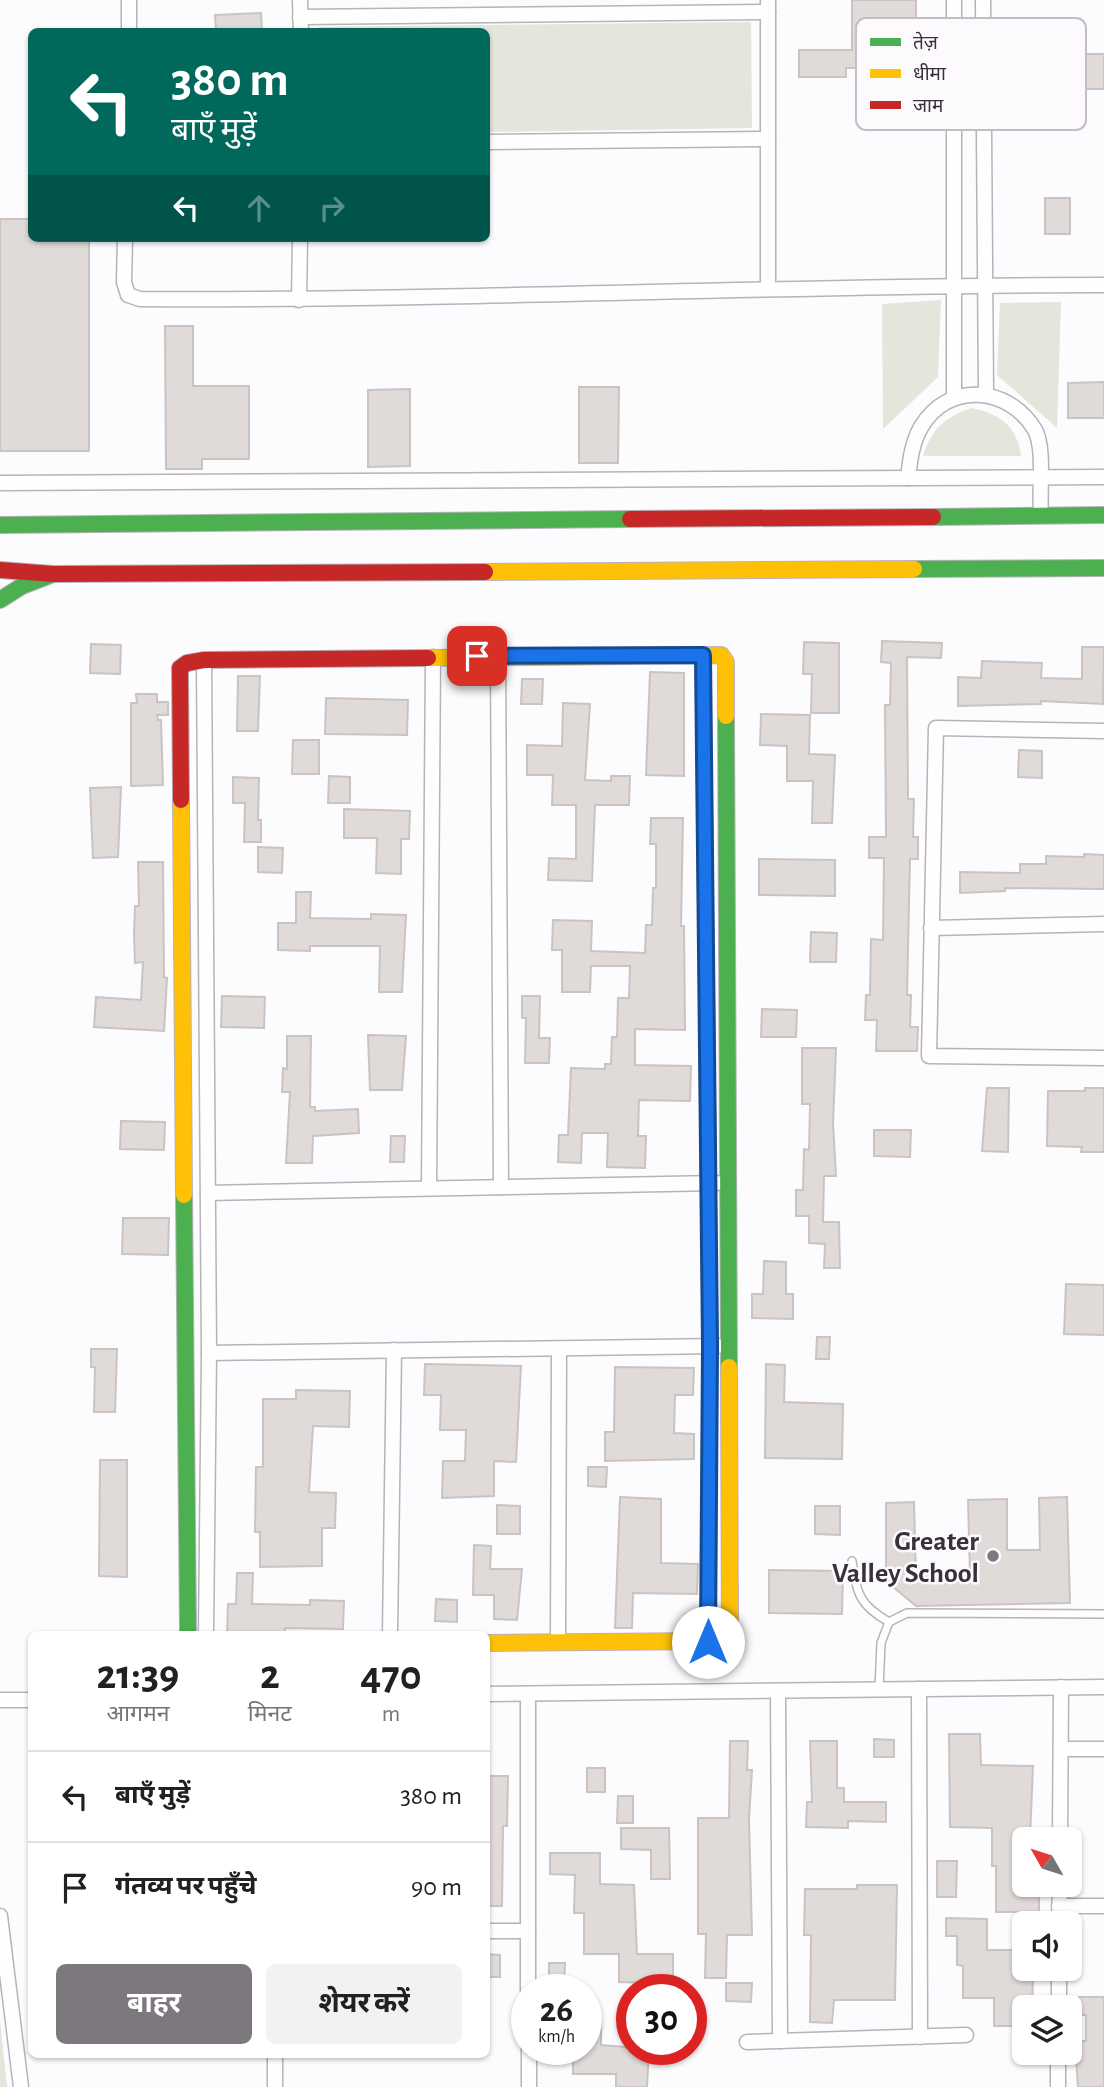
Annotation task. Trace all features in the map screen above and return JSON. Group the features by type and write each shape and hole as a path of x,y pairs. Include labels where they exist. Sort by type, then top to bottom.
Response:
{"main road":[{"path":"0,525 1104,515"},
{"path":"0,570 52,574 1104,568"},
{"path":"0,600 22,586 52,574"},
{"path":"188,1631 179,673 187,663 204,660 720,655 726,662 730,1635 724,1640 708,1642 490,1643"}],"street":[{"path":"129,0 129,28"},
{"path":"300,0 301,24 768,6 768,288"},
{"path":"954,0 954,18"},
{"path":"983,0 983,18"},
{"path":"954,130 954,398"},
{"path":"984,130 986,394"},
{"path":"490,142 768,139"},
{"path":"125,242 124,282 128,295 140,299 299,300 768,288 1104,285"},
{"path":"299,300 300,242"},
{"path":"908,478 911,448 922,426 937,408 954,398 974,392 995,396 1017,411 1035,430 1042,453 1039,477 1041,514"},
{"path":"0,483 1104,477"},
{"path":"703,655 710,1346 708,1642"},
{"path":"498,656 501,1187"},
{"path":"429,1188 433,657"},
{"path":"204,660 209,1353 206,1631"},
{"path":"1104,731 936,728 929,1056 1104,1058"},
{"path":"705,855 727,855"},
{"path":"932,928 1104,925"},
{"path":"208,1193 729,1183"},
{"path":"209,1353 559,1350 730,1345"},
{"path":"390,1631 394,1350"},
{"path":"558,1642 559,1350"},
{"path":"490,1694 1104,1687"},
{"path":"1060,1827 1061,1688"},
{"path":"919,1689 920,2037"},
{"path":"778,1691 780,2041"},
{"path":"527,1694 528,1974"},
{"path":"0,1700 28,1700"},
{"path":"1060,1749 1104,1749"},
{"path":"1059,1897 1059,1911"},
{"path":"1059,1906 1104,1906"},
{"path":"0,1916 21,2087"},
{"path":"490,1931 528,1931"},
{"path":"747,2042 966,2035"},
{"path":"275,2058 275,2087"},
{"path":"528,2065 529,2087"},
{"path":"1058,2087 1059,2065"}],"lane":[{"path":"852,1561 857,1594 873,1613 889,1622"},
{"path":"879,1690 881,1643 889,1622 907,1613 1104,1614"}],"shaded area":[{"path":"751,22 752,128 490,132 490,28 318,27"},
{"path":"941,300 938,377 883,429 882,304"},
{"path":"1061,302 1057,428 997,375 1000,303"},
{"path":"972,408 991,414 1006,423 1016,437 1021,456 923,456 930,438 940,425"},
{"path":"0,2020 7,2087 0,2087"}],"building":[{"path":"852,0 916,0 916,18 856,18 856,68 846,68 846,77 799,77 799,50 852,50"},
{"path":"261,13 262,28 216,28 215,15"},
{"path":"1086,54 1104,54 1104,89 1086,89"},
{"path":"1045,198 1070,198 1070,234 1045,234"},
{"path":"0,219 28,219 28,242 89,242 89,451 0,451"},
{"path":"165,326 193,326 193,386 249,386 249,459 202,459 202,469 166,469"},
{"path":"1104,382 1104,418 1068,418 1068,383"},
{"path":"579,387 619,387 618,463 579,463"},
{"path":"410,389 410,466 368,467 368,390"},
{"path":"882,641 942,643 941,658 907,657 908,799 914,799 913,837 918,837 918,859 910,859 907,995 911,995 910,1027 918,1027 917,1051 876,1051 877,1020 865,1020 866,995 870,995 871,939 883,940 884,858 869,858 869,837 886,837 885,705 890,705 891,663 881,662"},
{"path":"804,642 839,643 839,713 811,713 812,674 803,674"},
{"path":"91,644 121,645 120,674 90,673"},
{"path":"1082,647 1104,647 1103,704 1041,701 1041,704 958,706 958,677 981,678 982,661 1042,663 1041,678 1082,679"},
{"path":"650,672 684,673 684,776 646,775"},
{"path":"238,676 260,676 258,731 237,731"},
{"path":"522,679 543,679 542,704 521,704"},
{"path":"136,694 157,694 157,702 168,702 168,715 157,715 158,720 161,720 163,785 131,786 131,703 137,703"},
{"path":"326,698 408,700 407,735 325,734"},
{"path":"563,703 590,704 585,780 611,781 611,776 630,776 629,805 595,805 592,881 548,880 549,858 576,859 576,805 552,805 553,775 527,775 527,745 562,746"},
{"path":"761,714 810,715 809,754 835,755 832,823 812,823 813,781 787,781 787,746 760,745"},
{"path":"293,740 319,740 319,774 292,774"},
{"path":"1019,750 1042,751 1042,778 1018,777"},
{"path":"329,776 350,777 350,803 328,803"},
{"path":"233,777 259,778 258,820 261,820 261,842 244,842 245,803 233,803"},
{"path":"121,787 118,857 93,858 90,788"},
{"path":"344,809 410,811 409,839 401,839 401,874 376,873 377,838 344,838"},
{"path":"651,818 683,818 681,926 684,926 685,1030 635,1029 635,1065 691,1066 690,1101 639,1100 638,1136 646,1136 645,1168 607,1167 608,1133 582,1133 581,1163 558,1162 559,1135 568,1135 571,1068 605,1069 605,1064 611,1064 612,1037 617,1037 618,998 629,998 630,966 591,966 590,992 562,992 562,950 552,950 553,920 592,921 591,951 645,953 646,925 652,925 653,888 656,888 656,844 650,844"},
{"path":"258,847 283,848 282,873 258,872"},
{"path":"1084,854 1104,855 1104,889 1005,888 1005,891 960,893 960,872 1020,873 1020,864 1046,864 1046,856 1084,857"},
{"path":"759,859 835,860 835,896 759,895"},
{"path":"138,862 163,862 164,977 167,978 164,1031 94,1027 96,997 141,1000 143,962 135,963 134,934 135,906 139,906"},
{"path":"296,892 311,892 310,918 371,919 371,914 406,915 402,992 379,992 380,946 310,946 310,951 278,950 278,923 296,923"},
{"path":"811,932 837,933 836,962 810,962"},
{"path":"222,996 265,997 264,1028 221,1027"},
{"path":"522,996 540,996 539,1038 550,1038 549,1063 525,1063 526,1018 522,1018"},
{"path":"762,1009 797,1010 796,1037 761,1037"},
{"path":"368,1035 406,1036 402,1090 370,1090"},
{"path":"287,1036 311,1036 310,1107 315,1107 315,1111 358,1109 359,1133 313,1136 312,1163 286,1163 290,1092 282,1092 283,1068 287,1069"},
{"path":"802,1048 836,1048 833,1123 836,1176 824,1176 823,1222 839,1222 840,1268 824,1268 825,1244 809,1243 809,1216 796,1216 796,1190 803,1190 804,1149 809,1150 810,1104 802,1104"},
{"path":"987,1088 1009,1088 1008,1152 982,1151"},
{"path":"1085,1088 1104,1088 1104,1152 1081,1152 1082,1147 1047,1146 1048,1091 1085,1091"},
{"path":"121,1121 165,1122 164,1150 120,1149"},
{"path":"874,1130 911,1130 910,1157 874,1156"},
{"path":"391,1136 405,1136 404,1162 390,1162"},
{"path":"123,1218 169,1218 168,1255 122,1254"},
{"path":"764,1261 786,1262 786,1294 793,1294 793,1319 752,1318 752,1294 763,1294"},
{"path":"1066,1284 1104,1285 1104,1335 1064,1334"},
{"path":"817,1337 830,1337 829,1359 816,1359"},
{"path":"91,1349 117,1349 115,1412 94,1412 95,1367 91,1367"},
{"path":"425,1364 521,1366 516,1462 494,1461 494,1496 442,1498 443,1461 465,1461 466,1430 440,1430 441,1395 424,1395"},
{"path":"766,1364 785,1365 784,1402 843,1404 842,1459 765,1458"},
{"path":"615,1367 694,1368 693,1395 675,1395 674,1433 694,1434 694,1459 605,1461 605,1432 614,1432"},
{"path":"296,1390 350,1391 349,1427 313,1426 309,1492 336,1493 335,1528 322,1528 322,1566 260,1567 260,1532 255,1532 256,1467 263,1467 263,1399 296,1399"},
{"path":"100,1460 127,1460 127,1577 99,1576"},
{"path":"588,1467 607,1467 606,1487 588,1486"},
{"path":"620,1497 661,1499 661,1563 698,1564 697,1594 633,1593 632,1628 615,1628"},
{"path":"1067,1497 1070,1603 916,1606 886,1581 886,1503 914,1502 916,1577 970,1575 968,1500 1007,1499 1007,1550 1040,1550 1039,1498"},
{"path":"497,1505 520,1506 520,1534 497,1534"},
{"path":"815,1506 840,1506 840,1535 815,1534"},
{"path":"474,1545 491,1546 490,1569 522,1569 517,1620 494,1619 494,1595 473,1595"},
{"path":"769,1570 843,1571 842,1614 769,1613"},
{"path":"237,1573 253,1573 252,1604 310,1605 310,1600 344,1601 343,1629 227,1631 228,1604 236,1604"},
{"path":"436,1599 457,1600 457,1622 435,1621"},
{"path":"949,1734 980,1734 981,1765 1033,1766 1030,1827 1012,1827 1012,1897 1039,1897 1039,1911 996,1912 996,1866 992,1866 992,1828 950,1827"},
{"path":"874,1739 894,1740 894,1757 874,1757"},
{"path":"730,1741 748,1741 747,1770 752,1770 749,1818 752,1935 727,1935 726,1978 707,1978 706,1934 698,1934 698,1818 729,1818"},
{"path":"810,1741 837,1741 837,1788 844,1788 844,1802 886,1802 886,1822 848,1821 848,1828 806,1827 807,1802 812,1802"},
{"path":"587,1768 605,1768 605,1792 587,1792"},
{"path":"490,1776 508,1776 507,1826 503,1826 502,1906 490,1906"},
{"path":"618,1796 633,1796 633,1823 617,1823"},
{"path":"621,1828 669,1828 670,1879 651,1879 651,1850 621,1849"},
{"path":"550,1853 600,1853 600,1884 634,1885 637,1954 673,1954 673,1974 619,1974 619,1954 584,1954 584,1913 574,1913 575,1875 550,1874"},
{"path":"937,1861 957,1861 956,1897 937,1897"},
{"path":"857,1885 897,1885 895,2000 834,2000 832,2023 810,2022 811,1935 804,1935 805,1889 857,1889"},
{"path":"946,1918 987,1919 987,1950 1012,1950 1012,1981 1033,1981 1032,1995 1012,1995 1012,2026 994,2026 994,1998 963,1998 963,1966 957,1965 957,1936 946,1936"},
{"path":"490,1954 500,1955 500,1977 490,1977"},
{"path":"549,1963 565,1963 565,1974 549,1974"},
{"path":"726,1983 752,1983 751,2002 726,2001"},
{"path":"1082,1997 1104,1997 1104,2087 1078,2087 1077,2065 1082,2065 1086,2015 1082,2015"},
{"path":"602,2045 616,2046 616,2065 648,2065 647,2087 616,2087 616,2074 573,2074 573,2065 602,2065"}],"traffic: fast":[{"path":"933,517 1104,515"},
{"path":"0,525 630,519"},
{"path":"914,569 1104,568"},
{"path":"0,600 22,586 53,574"},
{"path":"726,716 729,1367"},
{"path":"184,1195 188,1631"}],"traffic: slow":[{"path":"485,572 914,569"},
{"path":"428,658 721,655 726,662 726,716"},
{"path":"181,800 184,1195"},
{"path":"490,1643 708,1641 724,1640 730,1635 729,1367"}],"traffic: jam":[{"path":"630,519 933,517"},
{"path":"0,570 53,574 485,572"},
{"path":"181,800 180,668 187,663 204,660 428,658"}],"place":[{"name":"Greater Valley School","path":"993,1556"}],"route":[{"path":"477,656 703,655 710,1346 708,1642"}]}
